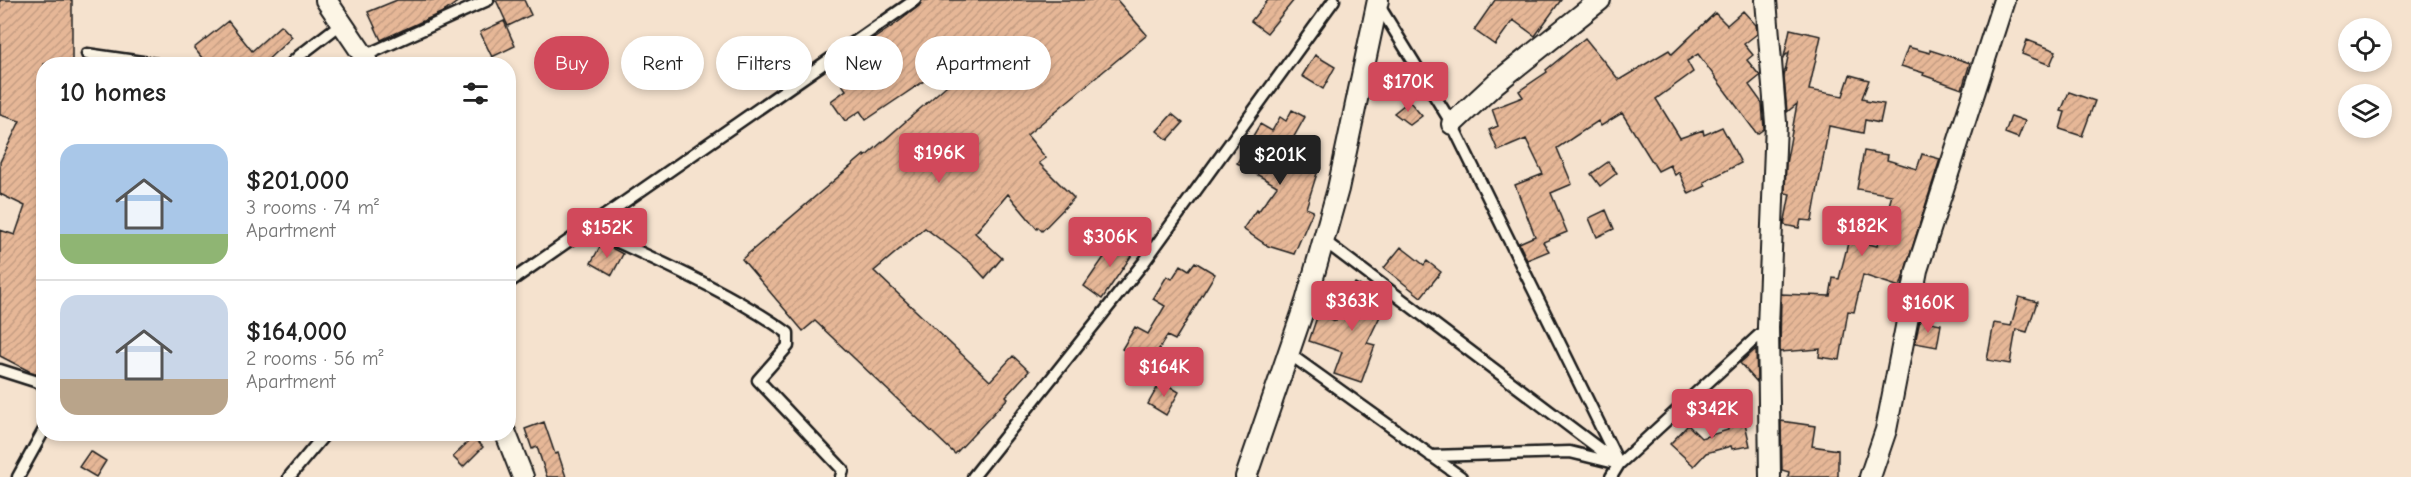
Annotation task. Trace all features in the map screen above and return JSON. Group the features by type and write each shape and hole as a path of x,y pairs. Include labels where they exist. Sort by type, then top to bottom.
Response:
{"street":[{"path":"326,0 364,57"},
{"path":"1452,124 1496,83 1600,0"},
{"path":"1766,0 1776,123 1768,327 1770,477"},
{"path":"1870,477 1887,430 1917,270 2004,0"},
{"path":"1246,477 1306,302 1340,178 1378,2"},
{"path":"509,441 523,477"}],"lane":[{"path":"372,57 489,0"},
{"path":"516,278 915,0"},
{"path":"973,477 1143,262 1334,0"},
{"path":"1378,2 1452,124 1619,464"},
{"path":"298,57 342,23"},
{"path":"87,54 108,57"},
{"path":"588,228 724,296 771,321 788,333 788,346 758,380 843,470 841,477"},
{"path":"1323,240 1619,464"},
{"path":"1611,477 1619,464 1768,327"},
{"path":"1288,353 1461,477"},
{"path":"0,370 36,381"},
{"path":"18,477 38,441"},
{"path":"289,477 319,441"},
{"path":"1431,456 1570,452 1619,464"}],"building":[{"path":"0,0 72,0 72,57 36,57 36,373 0,356 0,230 15,235 25,206 0,194 0,162 20,121 0,115"},
{"path":"397,0 460,0 445,11 381,40 368,12"},
{"path":"496,0 524,0 531,15 508,26"},
{"path":"922,0 1117,0 1147,35 1027,135 1046,158 1039,163 1074,198 1042,231 1038,227 1037,229 1008,194 975,233 1002,258 985,278 970,262 925,228 874,271 990,381 1013,356 1029,371 1006,396 1008,398 955,454 815,321 803,331 742,259 941,90 1051,90 1051,36 915,36 915,87 866,120 860,111 845,121 831,101 846,90 903,90 903,36 878,36 919,6"},
{"path":"1268,0 1294,0 1267,33 1251,21"},
{"path":"1495,0 1561,0 1535,36 1513,20 1495,45 1474,30"},
{"path":"1743,11 1756,25 1757,34 1744,44 1753,55 1747,60 1760,76 1749,85 1762,103 1764,129 1757,134 1698,54 1687,61 1693,72 1656,99 1680,138 1703,130 1704,135 1722,127 1741,163 1704,182 1706,186 1689,194 1679,172 1675,175 1670,165 1658,171 1622,113 1601,126 1598,121 1557,148 1572,184 1551,193 1567,232 1543,242 1549,251 1527,260 1519,243 1535,236 1515,185 1543,174 1526,139 1498,151 1489,130 1498,126 1492,109 1523,97 1519,91 1547,72 1546,70 1585,38 1619,80 1669,50 1672,54 1715,13 1727,25"},
{"path":"228,21 252,51 281,25 292,37 271,57 201,57 194,48"},
{"path":"504,21 515,46 492,57 480,32"},
{"path":"1790,29 1821,36 1809,90 1843,96 1850,75 1869,80 1862,98 1866,101 1884,104 1880,123 1865,120 1863,133 1829,126 1812,221 1801,220 1799,228 1784,225 1790,194 1785,193 1786,164 1797,104 1787,112 1784,77 1789,52 1784,57"},
{"path":"2027,40 2056,51 2050,65 2022,54"},
{"path":"1908,47 1930,53 1930,50 1970,63 1962,89 1901,66"},
{"path":"1315,55 1335,67 1323,89 1302,76"},
{"path":"2069,92 2095,101 2082,136 2060,129 2065,112 2061,111"},
{"path":"1409,101 1422,116 1410,125 1394,113"},
{"path":"1292,110 1305,117 1283,156 1319,167 1306,208 1313,211 1294,254 1268,246 1243,229 1277,186 1237,163 1260,124 1272,131 1280,117 1286,121"},
{"path":"1172,114 1183,123 1168,140 1157,131"},
{"path":"2011,116 2025,121 2018,138 2005,133"},
{"path":"1864,151 1888,155 1887,160 1917,169 1922,154 1940,159 1900,287 1863,275 1854,312 1848,311 1840,360 1819,357 1820,349 1780,352 1781,294 1830,296 1833,278 1839,279 1849,239 1877,246 1892,195 1857,189"},
{"path":"1608,162 1617,173 1600,186 1591,174"},
{"path":"1606,210 1614,229 1597,237 1589,218"},
{"path":"1118,237 1136,249 1102,299 1084,286"},
{"path":"602,243 623,254 612,275 591,263"},
{"path":"1401,247 1424,265 1427,261 1441,272 1421,297 1384,268"},
{"path":"1195,262 1215,274 1175,340 1167,336 1149,365 1122,349 1135,327 1148,334 1165,306 1153,299 1167,276 1172,279 1181,265 1189,270"},
{"path":"1355,283 1388,300 1367,343 1375,345 1361,383 1334,374 1342,352 1309,341 1318,314 1336,321"},
{"path":"2019,297 2037,302 2027,332 2016,329 2010,364 1987,360 1994,323 2011,326"},
{"path":"1920,320 1941,324 1937,347 1915,343"},
{"path":"1756,349 1757,382 1740,363"},
{"path":"1161,381 1179,392 1166,415 1148,404"},
{"path":"1728,412 1743,414 1750,446 1732,449 1731,446 1706,453 1694,466 1670,444 1688,425 1701,438 1728,430"},
{"path":"1781,421 1815,426 1812,446 1838,450 1838,477 1788,477 1789,472 1782,470"},
{"path":"544,422 566,477 547,477 537,447 532,449 525,429"},
{"path":"469,441 477,441 483,447 463,467 453,457"},
{"path":"90,451 106,461 96,477 79,467"}]}
